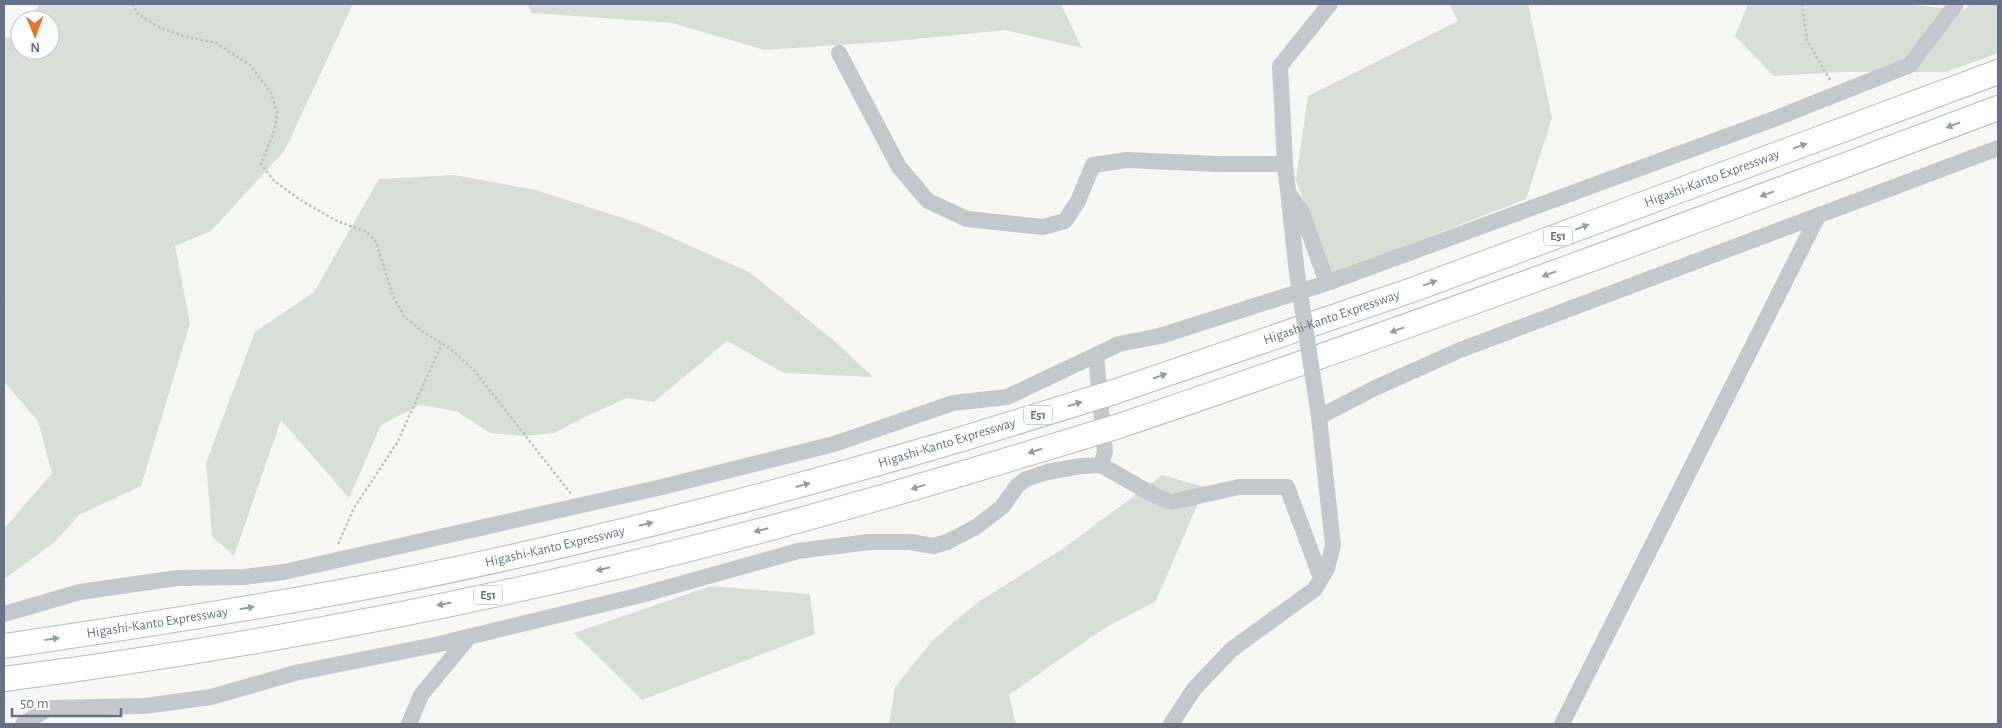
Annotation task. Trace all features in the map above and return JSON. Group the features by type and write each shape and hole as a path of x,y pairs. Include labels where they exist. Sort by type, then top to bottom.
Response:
{"highway":[{"name":"Higashi-Kanto Expressway","path":"4,646 140,627 395,581 540,550 794,488 1114,392 1412,290 1998,72"},
{"name":"E51","path":"4,679 144,659 401,614 502,592 800,520 1116,427 1273,374 1998,108"}],"street":[{"path":"1171,724 1194,689 1231,650 1315,589 1327,568 1333,545 1319,418 1297,273 1288,193 1280,66 1330,4"},
{"path":"4,614 80,592 177,578 244,577 284,572 578,506 834,444 953,403 1007,397 1119,344 1160,336 1327,283 1774,119 1910,65 1956,4"},
{"path":"839,53 899,167 928,201 967,218 1043,227 1065,221 1078,201 1093,165 1127,160 1219,164 1285,164"},
{"path":"1319,418 1375,388 1460,350 1998,148"},
{"path":"1288,193 1302,213 1327,283"},
{"path":"1562,724 1818,216"},
{"path":"1096,355 1105,452 1101,465"},
{"path":"23,724 49,708 145,706 210,697 295,673 470,636 641,595 798,551 869,542 910,542 934,546 947,542 976,527 1002,507 1017,486 1026,479 1047,472 1081,466 1101,465 1152,494 1171,502 1239,487 1287,486 1321,578"},
{"path":"409,724 422,695 470,636"}],"path":[{"path":"132,4 138,14 159,27 183,36 216,43 250,65 271,94 277,112 275,129 261,164 274,181 302,202 337,221 367,232 376,242 394,296 404,316 473,369 567,487 578,506"},
{"path":"1802,4 1807,40 1837,94"},
{"path":"331,561 354,508 397,443 442,344"}],"shaded area":[{"path":"40,4 352,4 285,150 211,231 175,246 190,323 141,486 79,515 55,542 4,579 4,529 52,473 38,421 4,382 4,306 6,299 4,297 4,38 10,37 10,60 60,60 60,10 35,10"},
{"path":"527,4 1061,4 1082,48 1005,30 896,41 765,50 672,23 532,13"},
{"path":"1449,4 1528,4 1552,118 1526,199 1330,275 1296,180 1308,96 1458,21"},
{"path":"1748,4 1903,4 1964,10 1970,4 1998,4 1998,53 1946,72 1843,72 1774,76 1735,36"},
{"path":"454,175 536,190 641,224 749,272 832,339 873,377 784,373 727,341 654,402 627,398 554,433 523,436 490,433 456,411 420,405 381,425 349,498 281,420 234,556 212,536 206,463 255,332 314,292 379,179"},
{"path":"1162,475 1205,487 1156,601 1103,629 1009,695 1016,724 889,724 895,687 933,640 978,602 1064,548"},
{"path":"711,586 810,594 815,634 642,700 574,633"}]}
